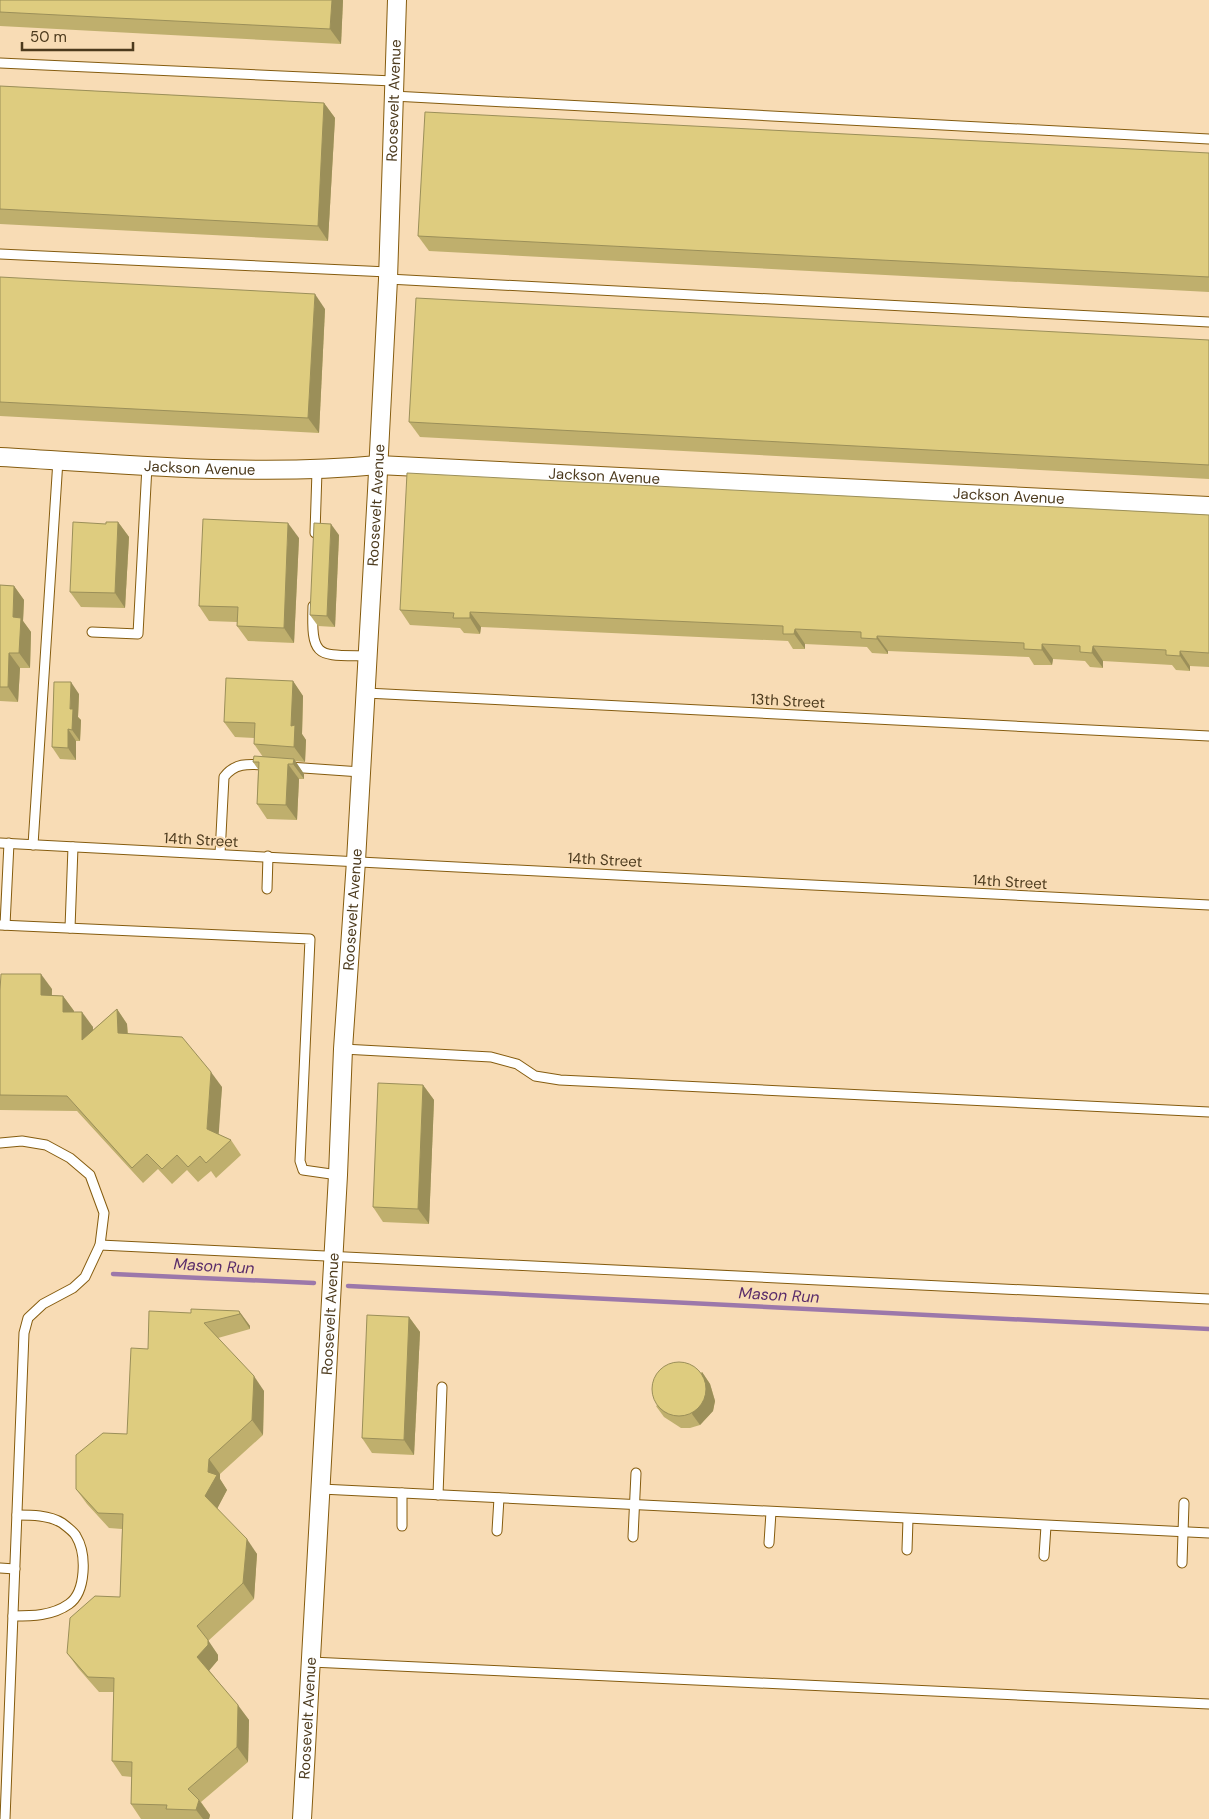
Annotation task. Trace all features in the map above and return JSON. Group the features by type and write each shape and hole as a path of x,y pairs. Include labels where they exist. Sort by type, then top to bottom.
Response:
{"street":[{"name":"Roosevelt Avenue","path":"302,1819 332,1255 338,1175 343,1048 366,693 388,275 397,0"},
{"name":"Jackson Avenue","path":"0,457 147,466 317,471 378,465 1209,506"}],"lane":[{"path":"0,63 1209,139"},
{"path":"0,254 1209,322"},
{"path":"33,845 58,460"},
{"path":"92,632 138,634 147,466"},
{"path":"314,544 317,471"},
{"path":"313,592 314,644 320,651 333,656 368,656"},
{"name":"13th Street","path":"366,693 1209,736"},
{"path":"220,854 224,777 231,768 246,764 361,772"},
{"path":"4,843 2,925 310,939 300,1161 304,1170 338,1175"},
{"name":"14th Street","path":"4,843 757,884 1209,905"},
{"path":"70,928 72,847"},
{"path":"266,889 268,856"},
{"path":"343,1048 491,1057 517,1064 535,1076 560,1080 1209,1112"},
{"path":"0,1144 22,1140 46,1145 70,1158 90,1175 104,1213 100,1245 85,1277 73,1288 43,1304 28,1318 24,1333 5,1819"},
{"path":"100,1245 1209,1299"},
{"path":"438,1495 442,1386"},
{"path":"633,1537 636,1473"},
{"path":"321,1489 1209,1533"},
{"path":"402,1493 402,1526"},
{"path":"497,1531 499,1498"},
{"path":"1182,1563 1184,1503"},
{"path":"769,1543 771,1512"},
{"path":"13,1616 41,1616 69,1604 81,1589 83,1562 76,1536 61,1522 42,1516 17,1515"},
{"path":"907,1550 908,1519"},
{"path":"1044,1556 1046,1526"},
{"path":"0,1568 15,1569"},
{"path":"311,1662 1209,1704"}],"building":[{"path":"0,0 332,0 330,29 0,12"},
{"path":"0,86 324,103 318,226 0,209"},
{"path":"425,112 1209,153 1209,277 418,236"},
{"path":"0,277 315,294 308,418 0,402"},
{"path":"416,298 1209,340 1209,465 409,422"},
{"path":"407,473 1209,515 1209,653 1180,651 1180,656 1166,655 1166,650 1093,646 1092,653 1080,652 1080,646 1042,644 1042,650 1024,649 1024,643 877,636 877,639 861,638 861,632 795,629 794,634 783,634 783,626 470,612 470,618 453,618 454,613 400,610"},
{"path":"203,519 288,523 284,628 237,626 238,607 199,606"},
{"path":"73,522 106,524 106,522 118,522 115,593 70,592"},
{"path":"314,523 331,524 327,616 310,615"},
{"path":"0,585 14,586 13,617 21,618 19,653 9,653 8,687 0,687"},
{"path":"226,678 293,681 291,726 295,725 294,747 254,744 255,723 224,722"},
{"path":"54,682 71,682 70,709 73,709 72,730 68,729 68,748 52,747"},
{"path":"254,756 294,759 293,764 288,764 286,805 257,804 259,762 253,762"},
{"path":"1,974 41,974 41,995 63,996 63,1012 82,1012 82,1040 117,1009 118,1033 182,1037 211,1072 207,1129 231,1140 206,1163 200,1156 188,1167 177,1155 162,1169 147,1154 132,1168 67,1096 0,1095"},
{"path":"378,1083 423,1085 418,1209 373,1207"},
{"path":"191,1309 239,1311 240,1314 204,1323 254,1376 252,1420 209,1459 208,1472 217,1475 205,1496 247,1539 243,1583 197,1626 208,1640 208,1645 197,1657 238,1705 237,1747 188,1789 199,1800 196,1810 166,1809 167,1805 131,1804 132,1762 112,1761 114,1678 88,1677 67,1653 70,1618 95,1596 120,1597 123,1514 98,1513 76,1489 76,1455 103,1433 127,1434 131,1348 148,1349 149,1311 191,1313"},
{"path":"367,1315 409,1317 404,1440 362,1438"},
{"path":"674,1362 684,1362 694,1366 702,1374 706,1389 702,1404 694,1412 684,1416 674,1416 664,1412 656,1404 652,1394 652,1384 656,1374 664,1366"}],"waterway":[{"name":"Mason Run","path":"113,1274 314,1283"},
{"name":"Mason Run","path":"348,1286 1209,1329"}]}
